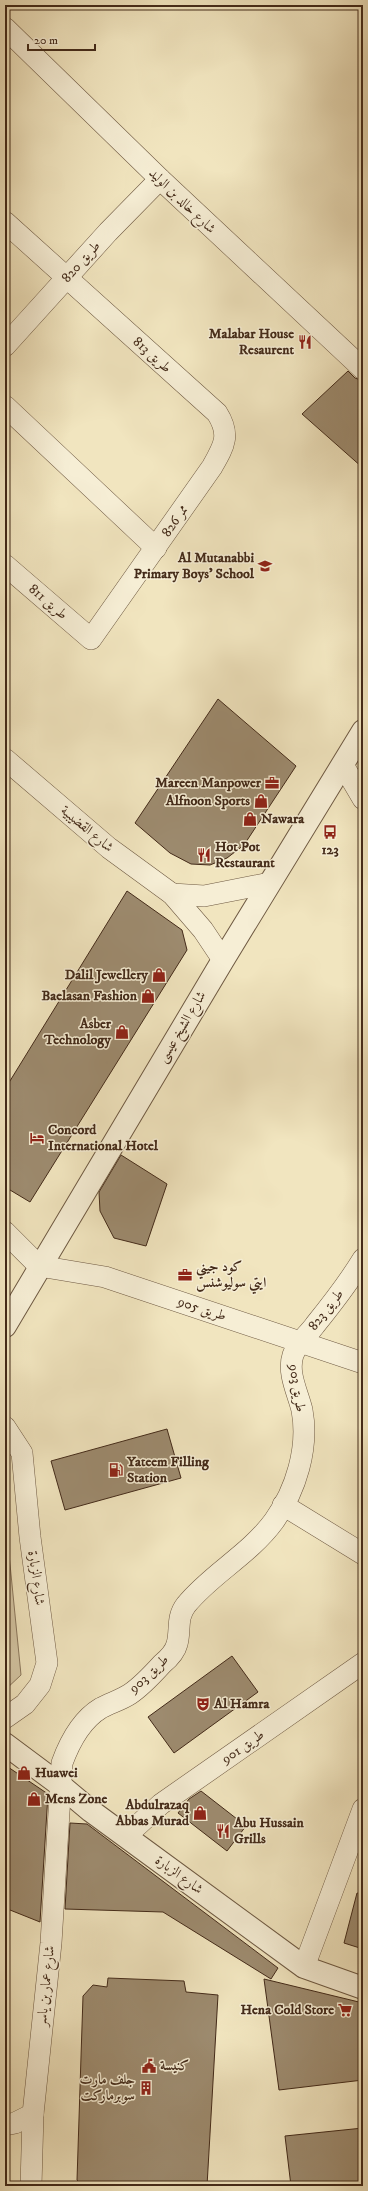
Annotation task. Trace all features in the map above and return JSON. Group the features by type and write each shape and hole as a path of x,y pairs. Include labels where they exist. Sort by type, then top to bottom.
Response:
{"street":[{"name":"شارع خالد بن الوليد","path":"5,28 160,179 363,369"},
{"name":"طريق 820","path":"5,346 66,278 160,179"},
{"name":"طريق 813","path":"5,222 217,413 225,426 225,439"},
{"path":"5,406 156,548"},
{"name":"ممر 826","path":"91,639 212,467 225,439"},
{"name":"طريق 811","path":"5,565 91,639"},
{"name":"شارع الشيخ عيسى","path":"5,1326 39,1266 223,960 363,731"},
{"name":"شارع القضيبية","path":"5,759 109,848 172,894 203,930 223,960"},
{"path":"343,765 363,799"},
{"path":"172,894 204,896 270,883"},
{"path":"5,1232 39,1266"},
{"name":"طريق 905","path":"39,1266 105,1277 301,1341 363,1363"},
{"name":"طريق 823","path":"301,1341 360,1269"},
{"name":"طريق 903","path":"60,1785 62,1763 76,1732 87,1719 100,1708 129,1694 163,1664 176,1646 178,1624 186,1606 230,1564 255,1545 283,1506 299,1468 303,1440 302,1411 292,1370 293,1356 301,1341"},
{"name":"شارع الزبارة","path":"5,1427 22,1453 30,1537 47,1663 40,1685 25,1704 5,1718"},
{"path":"283,1506 363,1554"},
{"name":"طريق 901","path":"126,1836 161,1804 363,1663"},
{"name":"شارع الزبارة","path":"5,1744 60,1785 91,1811 304,1967 363,1988"},
{"name":"شارع عمار بن ياسر","path":"31,2186 33,2114 51,1942 60,1785"},
{"path":"304,1967 363,1809"},
{"path":"5,2125 14,2123 33,2114"}],"shaded area":[{"path":"5,1514 21,1675 5,1690"}],"building":[{"path":"348,371 355,378 363,381 363,468 302,414"},
{"path":"218,699 296,766 244,845 227,858 210,865 191,864 170,853 135,823"},
{"path":"127,891 182,930 187,950 30,1202 5,1187 5,1089"},
{"path":"121,1155 167,1184 146,1246 114,1238 100,1211 99,1192"},
{"name":"Yateem Filling Station","path":"167,1429 181,1478 65,1510 51,1461"},
{"name":"Al Hamra","path":"232,1656 258,1692 174,1753 148,1717"},
{"path":"5,1765 48,1794 40,1922 5,1908"},
{"path":"201,1791 246,1826 227,1851 178,1813 189,1799"},
{"path":"70,1823 87,1824 278,1968 271,1979 163,1912 65,1909"},
{"path":"357,1893 363,1894 363,1949 344,1943"},
{"name":"جلف مارت سوبرماركت","path":"108,1978 184,1981 186,1992 218,1995 207,2186 82,2186 77,2180 83,1996 93,1985 107,1987"},
{"path":"264,1979 363,2003 363,2080 279,2090"},
{"path":"363,2128 363,2186 291,2186 285,2136"}],"place":[{"name":"Malabar House Resaurent","path":"305,342"},
{"name":"Al Mutanabbi Primary Boys' School","path":"265,566"},
{"name":"Mareen Manpower","path":"272,783"},
{"name":"Alfnoon Sports","path":"261,801"},
{"name":"Nawara","path":"250,819"},
{"name":"123","path":"330,832"},
{"name":"Hot Pot Restaurant","path":"204,855"},
{"name":"Dalil Jewellery","path":"159,975"},
{"name":"Baelasan Fashion","path":"148,996"},
{"name":"Asber Technology","path":"122,1032"},
{"name":"Concord International Hotel","path":"37,1138"},
{"name":"كود جيني ايتي سوليوشنس","path":"185,1275"},
{"name":"Yateem Filling Station","path":"116,1470"},
{"name":"Al Hamra","path":"203,1704"},
{"name":"Huawei","path":"24,1773"},
{"name":"Mens Zone","path":"34,1799"},
{"name":"Abdulrazaq Abbas Murad","path":"200,1813"},
{"name":"Abu Hussain Grills","path":"223,1831"},
{"name":"Hena Cold Store","path":"345,2010"},
{"name":"كنيسة","path":"149,2066"},
{"name":"جلف مارت سوبرماركت","path":"146,2088"}]}
